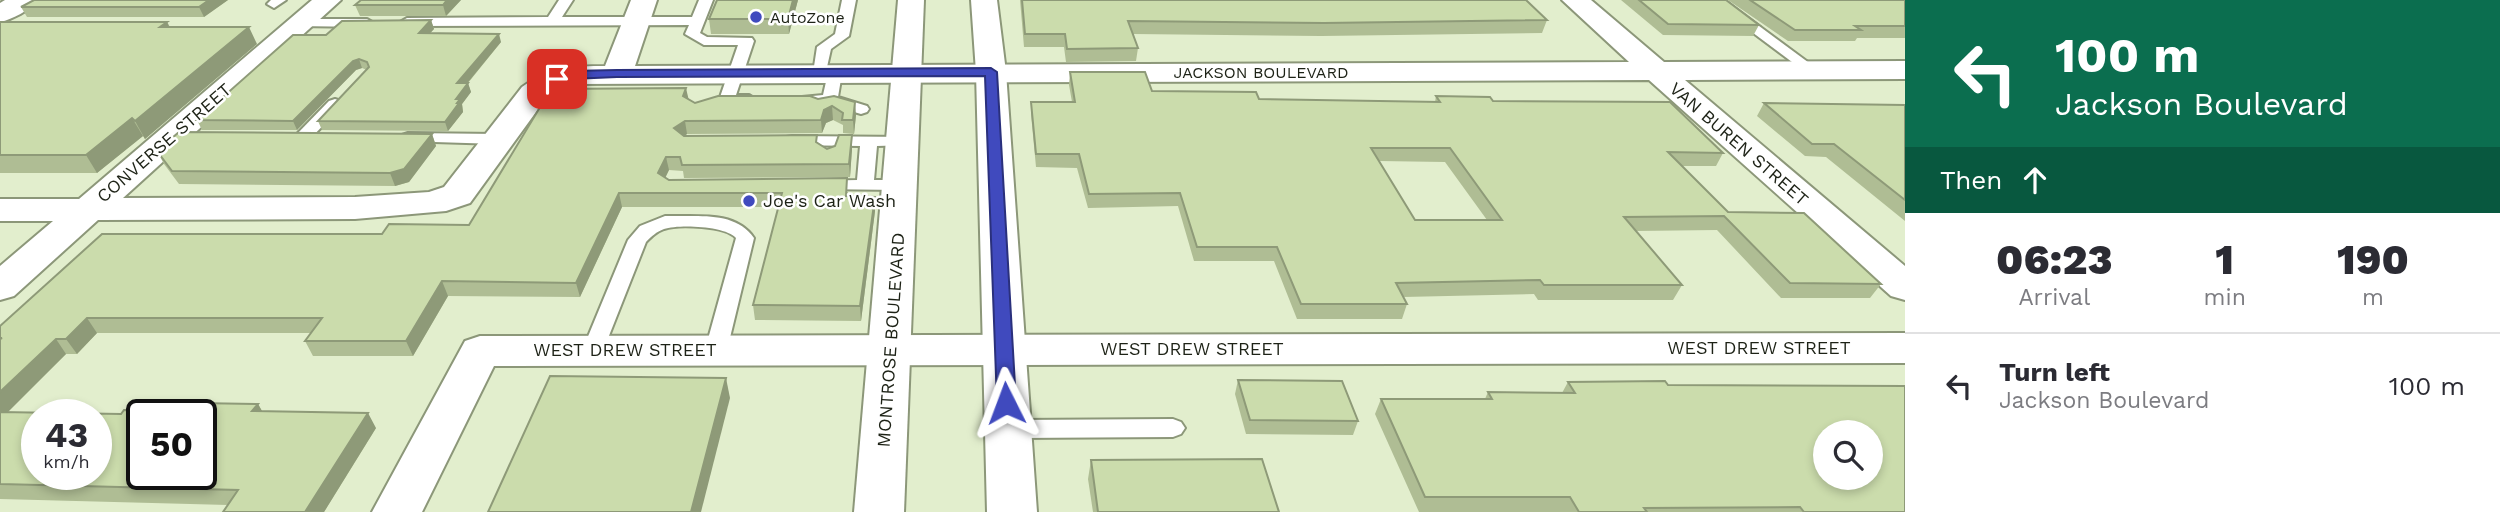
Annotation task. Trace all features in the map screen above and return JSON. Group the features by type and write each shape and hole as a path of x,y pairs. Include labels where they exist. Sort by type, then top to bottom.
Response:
{"street":[{"path":"0,14 24,0"},
{"name":"CONVERSE STREET","path":"0,287 90,209 183,137 287,14 328,0"},
{"name":"MONTROSE BOULEVARD","path":"880,512 891,350 882,185 872,137 907,72 911,0"},
{"path":"984,0 991,72 1012,512"},
{"name":"VAN BUREN STREET","path":"1575,0 1905,287"},
{"path":"617,74 640,11"},
{"path":"260,28 287,14"},
{"name":"JACKSON BOULEVARD","path":"90,209 355,208 433,203 457,195 533,94 544,85 571,75 617,74 724,97 830,89 907,72 1905,70"},
{"path":"0,210 90,209"},
{"name":"WEST DREW STREET","path":"397,512 480,351 1905,348"}],"lane":[{"path":"552,22 566,0"},
{"path":"706,0 692,34 704,41 747,41 724,97 760,105"},
{"path":"830,89 824,47 842,36 849,0"},
{"path":"1716,0 1813,71"},
{"path":"287,14 392,23 552,22 640,11 698,20"},
{"path":"811,109 830,89"},
{"path":"791,100 830,89 861,109"},
{"path":"328,138 295,138 346,93"},
{"path":"777,146 805,134 831,141 872,137"},
{"path":"393,138 498,139"},
{"path":"798,185 825,180 882,185"},
{"path":"593,351 637,240 647,230 665,222 723,223 738,229 745,238 716,350"},
{"path":"1008,429 1173,428"}],"building":[{"path":"34,0 209,0 199,7 21,7"},
{"path":"361,0 447,0 443,5 355,5"},
{"path":"717,0 793,0 788,19 709,19"},
{"path":"1022,0 1526,0 1547,20 1324,23 1128,21 1138,48 1067,49 1065,34 1025,34"},
{"path":"1639,0 1726,0 1759,25 1668,24"},
{"path":"1750,0 1905,0 1905,26 1855,26 1861,30 1795,30"},
{"path":"431,20 419,33 499,34 457,83 468,83 456,99 460,99 459,103 445,122 318,121 369,67 367,62 359,59 353,61 293,121 197,120 293,35 326,35 342,21"},
{"path":"0,22 167,22 160,27 249,27 135,121 132,118 86,155 0,155"},
{"path":"1070,72 1145,72 1152,91 1256,92 1259,99 1440,102 1436,96 1490,97 1493,101 1670,102 1723,153 1668,152 1728,212 1804,213 1881,284 1790,283 1724,216 1624,217 1682,285 1544,285 1540,280 1396,283 1407,304 1301,304 1277,247 1197,247 1180,193 1089,194 1079,154 1036,154 1031,102 1075,102","holes":["1371,148 1450,148 1502,220 1415,220"]},
{"path":"686,88 683,96 695,103 718,96 810,96 818,99 834,96 855,102 853,120 842,120 843,113 832,106 824,110 821,120 685,121 674,128 684,136 817,135 816,142 827,149 835,146 839,135 852,135 849,164 682,165 680,157 666,157 658,173 669,180 847,178 846,196 875,197 860,306 753,305 782,193 619,193 576,283 442,281 406,341 305,341 322,318 87,318 66,339 56,339 0,392 0,326 102,234 382,234 389,224 469,225 551,89"},
{"path":"1764,103 1905,105 1905,200 1834,144 1812,144"},
{"path":"179,132 432,134 404,169 390,173 172,171 157,151"},
{"path":"550,376 726,378 691,512 488,512"},
{"path":"1238,380 1342,381 1358,421 1250,420"},
{"path":"1665,381 1668,385 1905,386 1905,512 1804,512 1800,507 1644,508 1647,512 1579,512 1570,497 1425,497 1381,399 1492,399 1488,392 1575,393 1568,382"},
{"path":"217,403 258,404 252,411 368,413 305,512 223,512 238,490 217,489"},
{"path":"124,410 126,487 112,487 112,414 121,414"},
{"path":"0,412 21,412 21,485 0,484"},
{"path":"1262,459 1279,512 1098,512 1091,460"}],"place":[{"name":"AutoZone","path":"756,17"},
{"name":"Joe's Car Wash","path":"749,201"}],"route":[{"path":"557,79 571,75 617,74 991,72 1006,403"}]}
